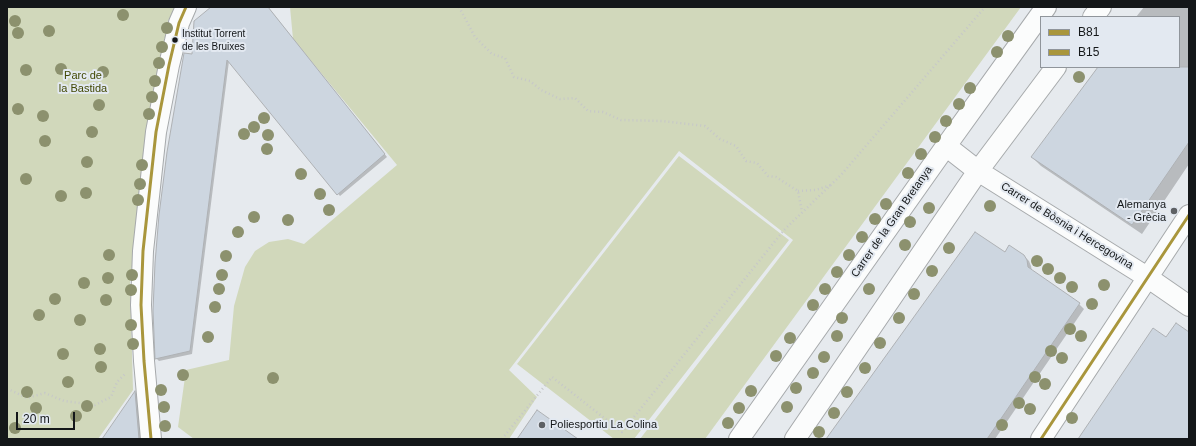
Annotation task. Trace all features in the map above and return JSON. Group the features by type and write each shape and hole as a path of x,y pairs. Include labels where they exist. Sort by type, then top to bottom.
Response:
{"street":[{"path":"151,439 141,305 143,251 156,132 169,64 179,23 186,7"},
{"name":"Carrer de la Gran Bretanya","path":"738,439 1046,7"},
{"path":"1094,16 1101,7"},
{"path":"795,439 978,170 1055,68"},
{"name":"Carrer de Bòsnia i Hercegovina","path":"946,146 978,170 1148,277 1189,306"},
{"path":"1041,439 1189,215"}],"path":[{"path":"459,7 475,37 492,54 506,58 514,77 530,81 541,90 560,100 574,98 588,111 603,112 621,120 662,121 705,126 720,139 736,146 746,161 757,163 768,176 776,177 798,191 816,190 831,185"},
{"path":"502,439 552,377 622,432 784,230 842,175 984,7"},
{"path":"798,191 802,212"},
{"path":"7,389 27,398 45,393 64,401 95,405 111,397 117,382 144,361"}],"green space":[{"name":"Parc de la Bastida","path":"7,7 176,7 168,21 130,280 133,390 98,439 7,439"},
{"path":"290,7 1021,7 705,439 640,439 793,240 679,151 509,370 537,397 509,439 194,439 178,427 186,370 229,360 234,306 245,267 255,251 269,242 288,239 304,244 397,165 293,39"},
{"path":"679,156 789,240 634,439 614,439 517,364"}],"building":[{"path":"211,7 268,7 385,154 337,195 227,60 190,351 155,359 153,311 155,263 167,152 184,53 192,54 194,21"},
{"path":"1189,67 1189,142 1132,225 1031,157 1097,68"},
{"path":"975,232 1005,252 1009,245 1024,255 1027,260 1028,267 1080,303 987,439 826,439"},
{"path":"1176,323 1189,332 1189,439 1078,439 1153,328 1166,337"},
{"path":"135,391 139,439 102,439"},
{"name":"Poliesportiu La Colina","path":"537,410 578,439 517,439"}],"transit line":[{"name":"B81","path":"151,439 141,305 143,251 156,132 179,23 186,7"},
{"name":"B15","path":"1041,439 1189,215"}],"place":[{"name":"Institut Torrent de les Bruixes","path":"175,40"},
{"name":"Alemanya - Grècia","path":"1174,211"},
{"name":"Poliesportiu La Colina","path":"542,425"}]}
